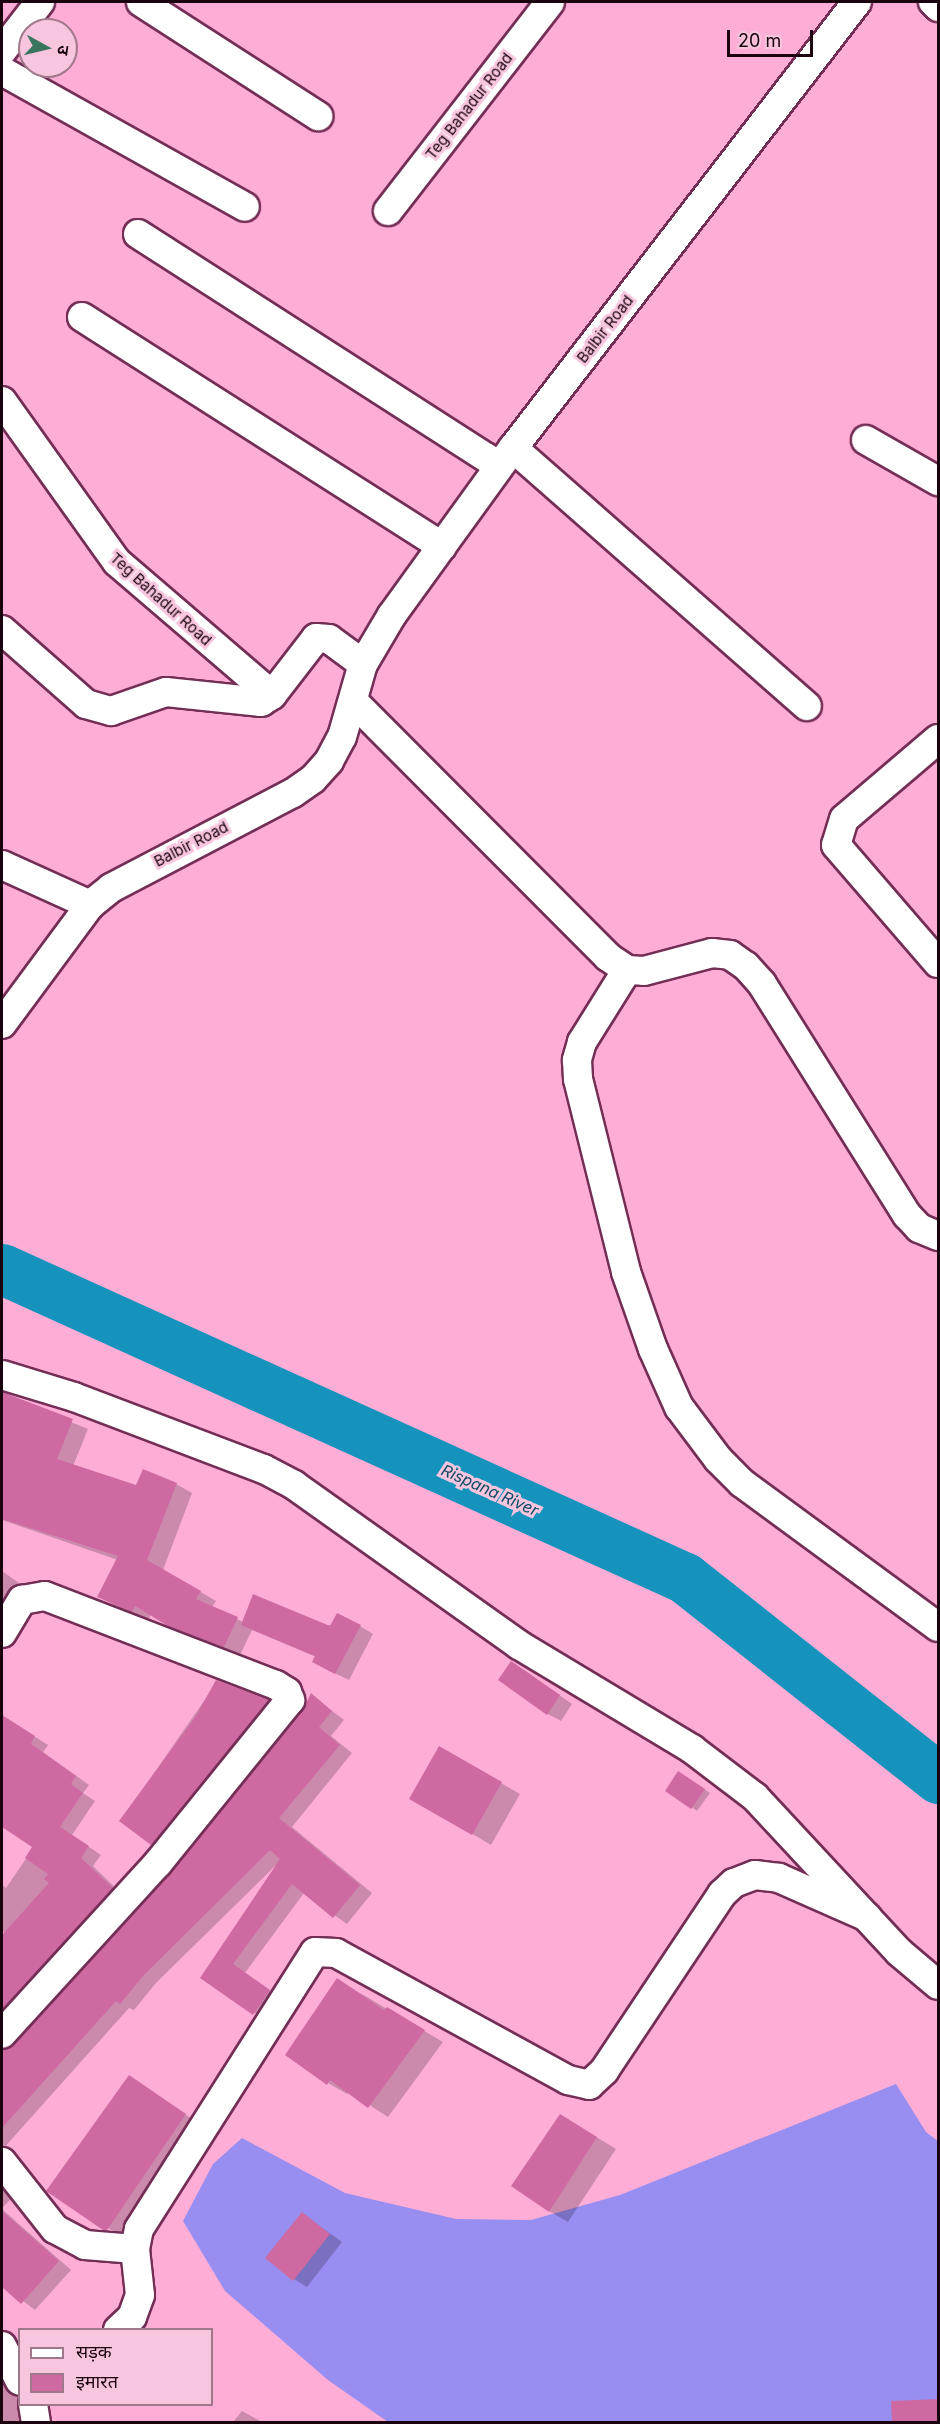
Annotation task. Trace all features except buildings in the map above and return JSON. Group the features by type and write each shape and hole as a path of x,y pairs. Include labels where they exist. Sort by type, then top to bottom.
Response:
{"street":[{"path":"2,51 40,2"},
{"path":"141,2 318,116"},
{"name":"Teg Bahadur Road","path":"388,210 550,2"},
{"name":"Balbir Road","path":"2,1024 90,905 111,888 162,858 313,779 342,736 354,702 363,664 392,615 506,457 857,2"},
{"path":"933,2 939,7"},
{"path":"2,71 244,207"},
{"path":"138,234 506,457 807,706"},
{"path":"82,317 442,546"},
{"name":"Teg Bahadur Road","path":"2,401 117,562 272,695"},
{"path":"866,440 939,481"},
{"path":"2,630 86,704 99,710 111,711 166,692 246,703 261,702 272,695 316,638 329,639 363,664"},
{"path":"354,702 608,957 627,970 644,971 712,953 730,955 746,966 762,984 907,1215 919,1228 939,1236"},
{"path":"939,739 844,819 836,845 939,963"},
{"path":"2,864 90,905"},
{"path":"627,970 582,1042 577,1060 578,1079 629,1281 679,1407 718,1460 742,1483 939,1628"},
{"path":"2,1375 74,1397 264,1469 294,1485 519,1645 692,1749 755,1797 899,1952 939,1985"},
{"path":"2,2034 158,1863 290,1700 287,1692 276,1685 45,1596 21,1600 3,1628"},
{"path":"120,2328 132,2317 140,2295 135,2249 139,2229 315,1952 336,1953 568,2080 589,2085 604,2071 722,1894 734,1883 755,1875 779,1878 867,1917"},
{"path":"2,2162 55,2229 85,2245 135,2249"},
{"path":"2,2346 18,2376"}],"shaded area":[{"path":"896,2084 926,2132 938,2141 938,2422 388,2422 328,2380 225,2291 183,2221 213,2164 242,2138 345,2193 456,2219 531,2220 620,2195"}],"waterway":[{"name":"Rispana River","path":"2,1269 685,1578 938,1778"}]}
